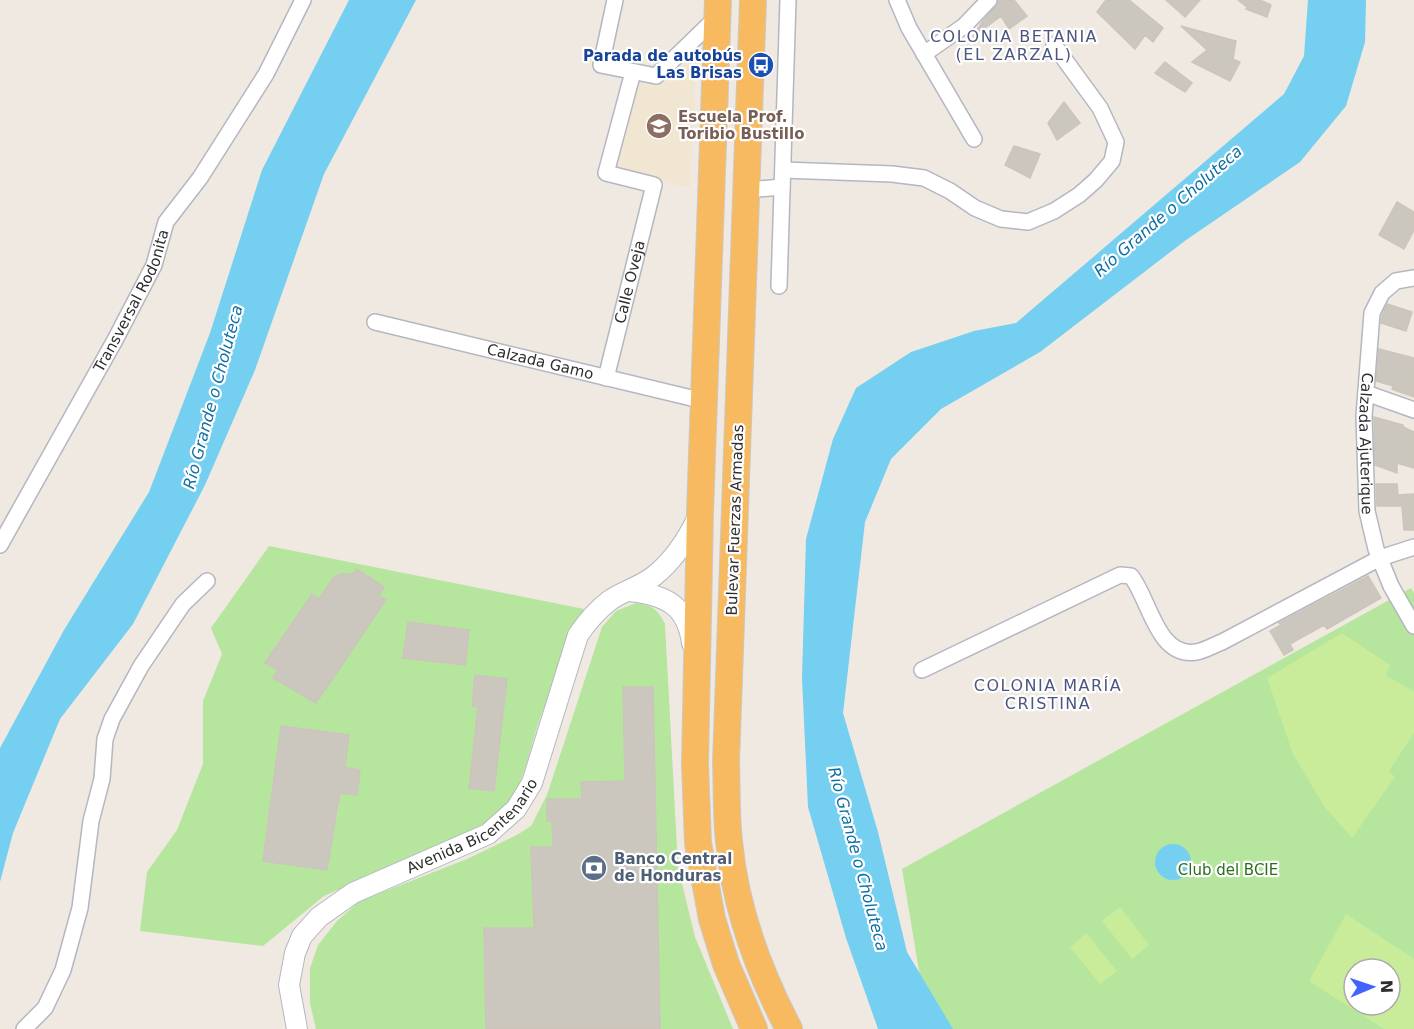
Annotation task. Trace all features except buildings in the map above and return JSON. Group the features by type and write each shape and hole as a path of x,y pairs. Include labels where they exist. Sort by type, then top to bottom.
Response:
{"highway":[{"name":"Bulevar Fuerzas Armadas","path":"753,0 726,762 729,841 742,917 768,988 789,1029"},
{"path":"718,8 700,512 694,765 698,843 711,919 726,964 754,1029"}],"street":[{"name":"Transversal Rodonita","path":"0,545 115,340 154,265 166,222 200,178 266,74 303,0"},
{"path":"615,0 601,65 656,75 718,8"},
{"path":"779,286 788,0"},
{"path":"897,0 909,28 974,139"},
{"path":"924,54 964,26 989,0"},
{"path":"783,170 892,174 924,178 950,191 975,208 1001,219 1028,222 1054,211 1079,195 1096,180 1112,160 1116,142 1100,108 1054,45"},
{"name":"Calle Oveja","path":"606,378 654,185 606,172 633,72"},
{"path":"747,190 783,187"},
{"name":"Calzada Ajuterique","path":"1414,278 1396,281 1382,293 1372,313 1364,416 1367,511 1380,558 1391,586 1414,626"},
{"name":"Calzada Gamo","path":"375,322 704,401"},
{"path":"1366,393 1414,410"},
{"name":"Avenida Bicentenario","path":"297,1029 289,985 295,953 302,936 319,917 353,892 488,834 516,809 532,783 578,635 592,616 610,600 630,591 653,576 673,558 689,536 700,512"},
{"path":"921,670 1120,576 1131,576 1138,585 1155,624 1171,648 1183,653 1198,652 1222,642 1380,558 1414,547"},
{"path":"24,1029 45,1008 63,970 80,908 91,821 102,779 105,739 112,719 141,666 183,604 207,581"},
{"path":"630,591 651,593 666,599 678,609 687,622 696,672"}],"shaded area":[{"name":"Escuela Prof. Toribio Bustillo","path":"677,58 696,58 690,188 615,171 639,77"}],"green space":[{"path":"269,546 584,609 536,729 524,772 511,798 501,811 488,823 324,896 263,946 140,931 147,872 177,830 203,764 203,701 222,654 211,628","holes":["281,726 349,736 345,767 360,770 357,795 340,793 337,818 323,817 332,837 327,870 263,861"]},
{"name":"Club del BCIE","path":"1411,588 1414,593 1414,1029 940,1029 925,1007 902,869"},
{"path":"636,603 654,609 665,624 678,867 695,937 733,1029 316,1029 310,1003 310,968 318,945 337,921 360,901 467,859 531,826 547,795 602,627 616,611"},
{"path":"1342,633 1390,665 1386,676 1414,691 1414,733 1389,771 1395,777 1352,838 1324,806 1293,754 1267,678"},
{"path":"1120,907 1149,945 1132,959 1102,921"},
{"path":"1346,914 1414,959 1414,1029 1384,1029 1365,1017 1402,1017 1402,957 1342,957 1342,1002 1309,981"},
{"path":"1086,933 1117,971 1100,984 1070,947"}],"water":[{"name":"Río Grande o Choluteca","path":"349,0 416,0 324,174 255,370 205,485 133,624 60,719 13,833 0,882 0,748 64,630 149,492 210,333 262,170"},
{"name":"Río Grande o Choluteca","path":"1308,0 1366,0 1365,42 1346,106 1300,162 1186,240 1040,352 941,409 891,459 865,522 843,713 878,832 907,952 953,1029 878,1029 846,938 808,807 802,678 806,539 833,439 856,388 911,352 974,331 1016,323 1284,94 1304,56"},
{"path":"1173,844 1185,850 1191,862 1185,874 1173,880 1161,874 1155,862 1161,850"}],"place":[{"name":"Parada de autobús Las Brisas","path":"761,65"},
{"name":"Escuela Prof. Toribio Bustillo","path":"659,126"},
{"name":"Banco Central de Honduras","path":"594,868"}],"district":[{"name":"COLONIA BETANIA (EL ZARZAL)","path":"1014,45"},
{"name":"COLONIA MARÍA CRISTINA","path":"1048,694"}]}
